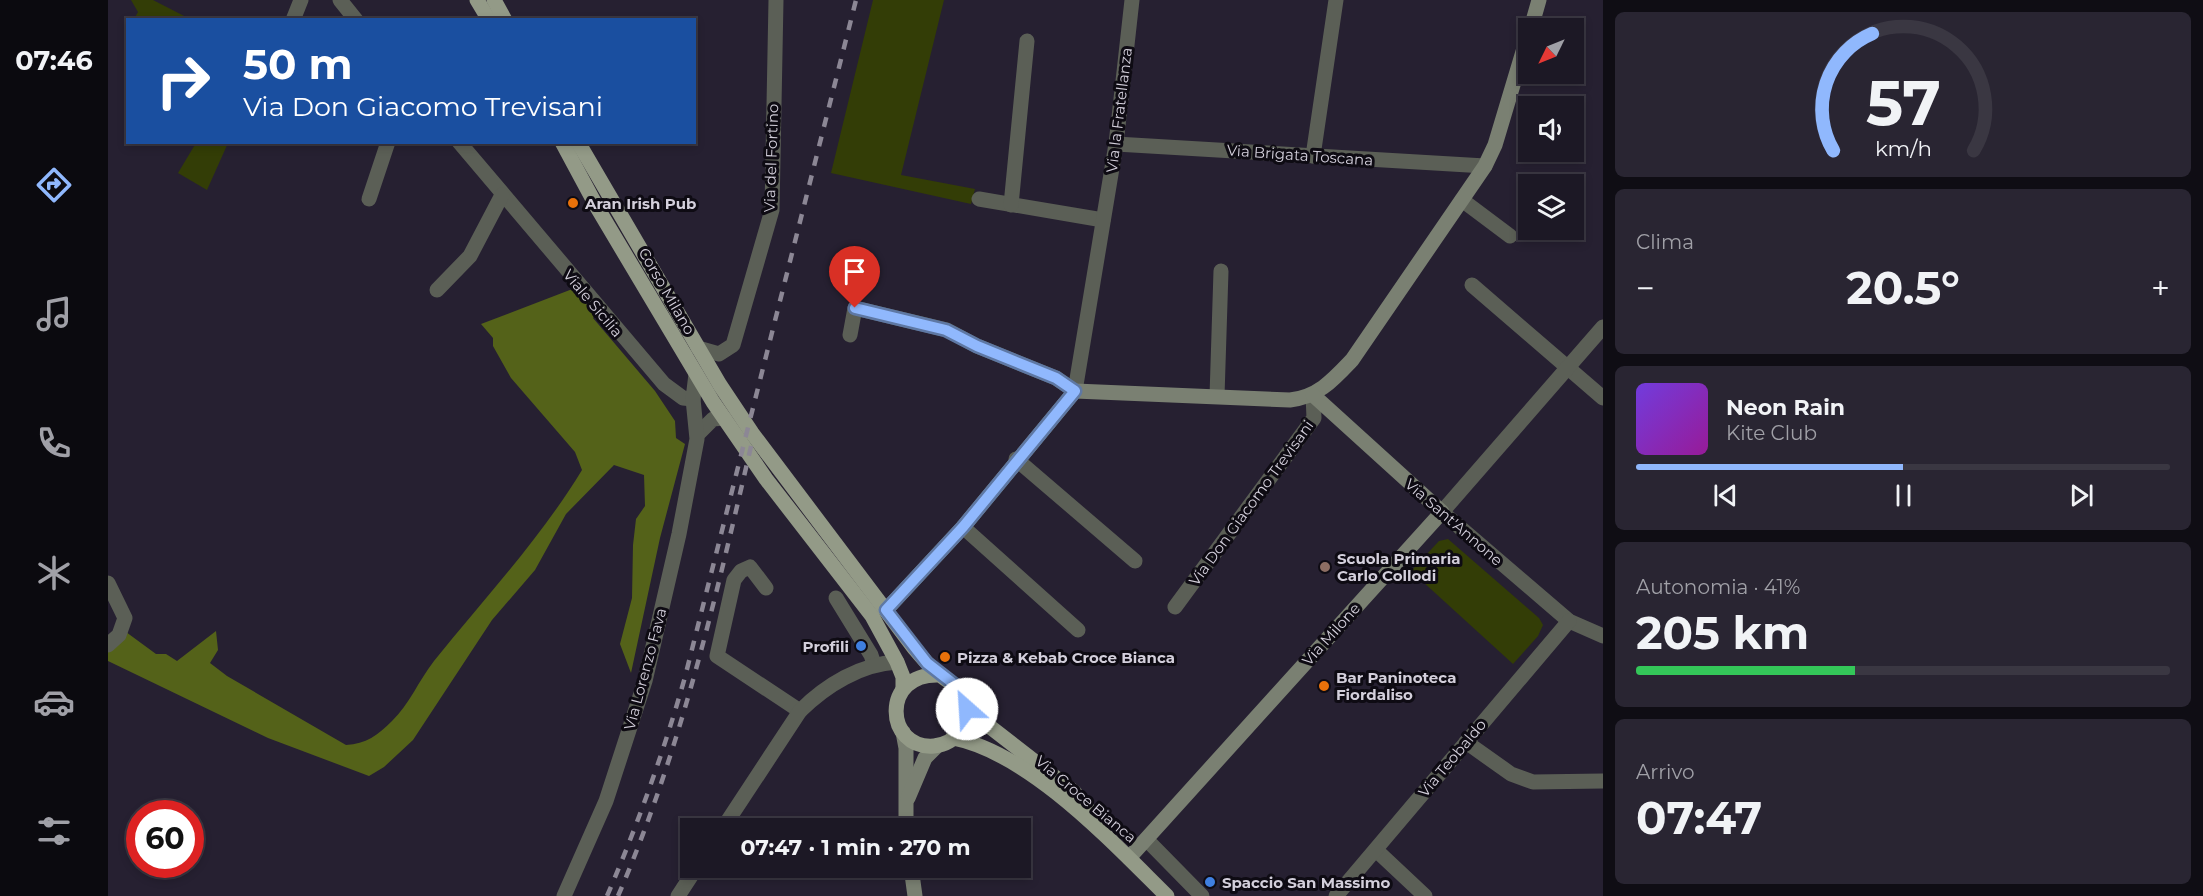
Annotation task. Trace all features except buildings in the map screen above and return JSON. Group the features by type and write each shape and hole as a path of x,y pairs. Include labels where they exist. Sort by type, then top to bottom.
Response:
{"main road":[{"path":"477,0 488,18"},
{"path":"494,0 504,18"},
{"name":"Corso Milano","path":"563,144 696,375 748,453 872,616 897,662"},
{"name":"Corso Milano","path":"579,144 698,348 752,433"},
{"name":"Via Croce Bianca","path":"752,433 914,648 940,675 959,688 967,709 1074,792 1129,858"},
{"path":"897,662 903,677 903,688 896,705 898,724 903,732 918,743 936,746 953,738 964,725 967,709"},
{"path":"903,688 920,677 940,675"},
{"name":"Via Croce Bianca","path":"953,738 975,743 1020,767 1065,802 1129,858"},
{"path":"1129,858 1167,896"}],"street":[{"path":"294,18 301,0"},
{"path":"340,0 354,18"},
{"name":"Via del Fortino","path":"698,348 719,354 734,345 772,210 776,0"},
{"name":"Via la Fratellanza","path":"1075,391 1116,144 1132,0"},
{"path":"1313,156 1336,0"},
{"path":"1534,18 1539,0"},
{"path":"1011,205 1027,41"},
{"name":"Via Don Giacomo Trevisani","path":"1075,391 1290,400 1313,395 1334,380 1352,360 1485,166 1496,145 1518,69"},
{"path":"369,199 387,144"},
{"name":"Viale Sicilia","path":"461,144 664,384 683,398 693,399"},
{"name":"Via Brigata Toscana","path":"1116,144 1485,166"},
{"path":"437,290 470,256 502,195"},
{"path":"979,199 1103,220"},
{"path":"1462,200 1510,236"},
{"path":"1217,396 1221,271"},
{"path":"1472,285 1603,398"},
{"path":"850,335 855,308 946,330 977,346 1056,378 1075,391 1016,459 963,527 886,610"},
{"name":"Via Milone","path":"1129,858 1442,512 1603,327"},
{"name":"Via Lorenzo Fava","path":"564,896 606,801 645,681 679,534 698,434 693,399 696,375"},
{"name":"Via Don Giacomo Trevisani","path":"1175,607 1314,418 1313,395"},
{"name":"Via Sant'Annone","path":"1313,395 1442,512 1569,621 1603,636"},
{"path":"698,434 713,419 724,418"},
{"path":"1016,459 1135,561"},
{"path":"963,527 1078,630"},
{"path":"766,588 750,567 734,580 717,656 800,711"},
{"path":"108,583 125,618 118,635 108,645"},
{"path":"836,598 872,655 874,664"},
{"name":"Via Teobaldo","path":"1336,896 1569,621"},
{"path":"730,818 800,711 827,689 874,664 897,662"},
{"path":"903,732 906,748 906,818"},
{"path":"1466,742 1510,774 1533,782 1603,780"},
{"path":"906,804 925,758 936,746"},
{"path":"1147,840 1202,896"},
{"path":"1376,850 1425,896"},
{"path":"678,896 690,878"},
{"path":"913,878 915,896"}],"green space":[{"path":"131,0 153,0 188,18 135,18 138,12"},
{"path":"873,0 944,0 901,175 975,189 971,204 831,173"},
{"path":"195,144 228,144 207,190 178,173"},
{"path":"575,288 598,312 593,318 655,391 675,421 676,438 685,444 660,538 631,673 620,644 632,598 633,545 636,519 645,506 644,475 614,465 566,514 535,570 492,620 413,740 384,767 369,776 268,738 108,661 108,650 126,632 156,654 166,654 177,661 216,631 218,650 210,663 227,676 346,745 366,741 382,731 398,715 434,661 530,544 582,470 575,452 511,378 493,346 493,338 481,324"},
{"path":"1448,539 1539,618 1543,625 1538,636 1513,664 1411,571 1439,541"}],"railway":[{"path":"607,896 650,787 685,677 856,0"},
{"path":"618,896 679,729 725,558 752,442"}],"place":[{"name":"Aran Irish Pub","path":"573,203"},
{"name":"Scuola Primaria Carlo Collodi","path":"1325,567"},
{"name":"Profili","path":"861,646"},
{"name":"Pizza & Kebab Croce Bianca","path":"945,657"},
{"name":"Bar Paninoteca Fiordaliso","path":"1324,686"},
{"name":"Spaccio San Massimo","path":"1210,882"}],"route":[{"path":"855,308 946,330 977,346 1056,378 1075,391 1016,459 963,527 886,610 927,663 959,688 967,709"}]}
